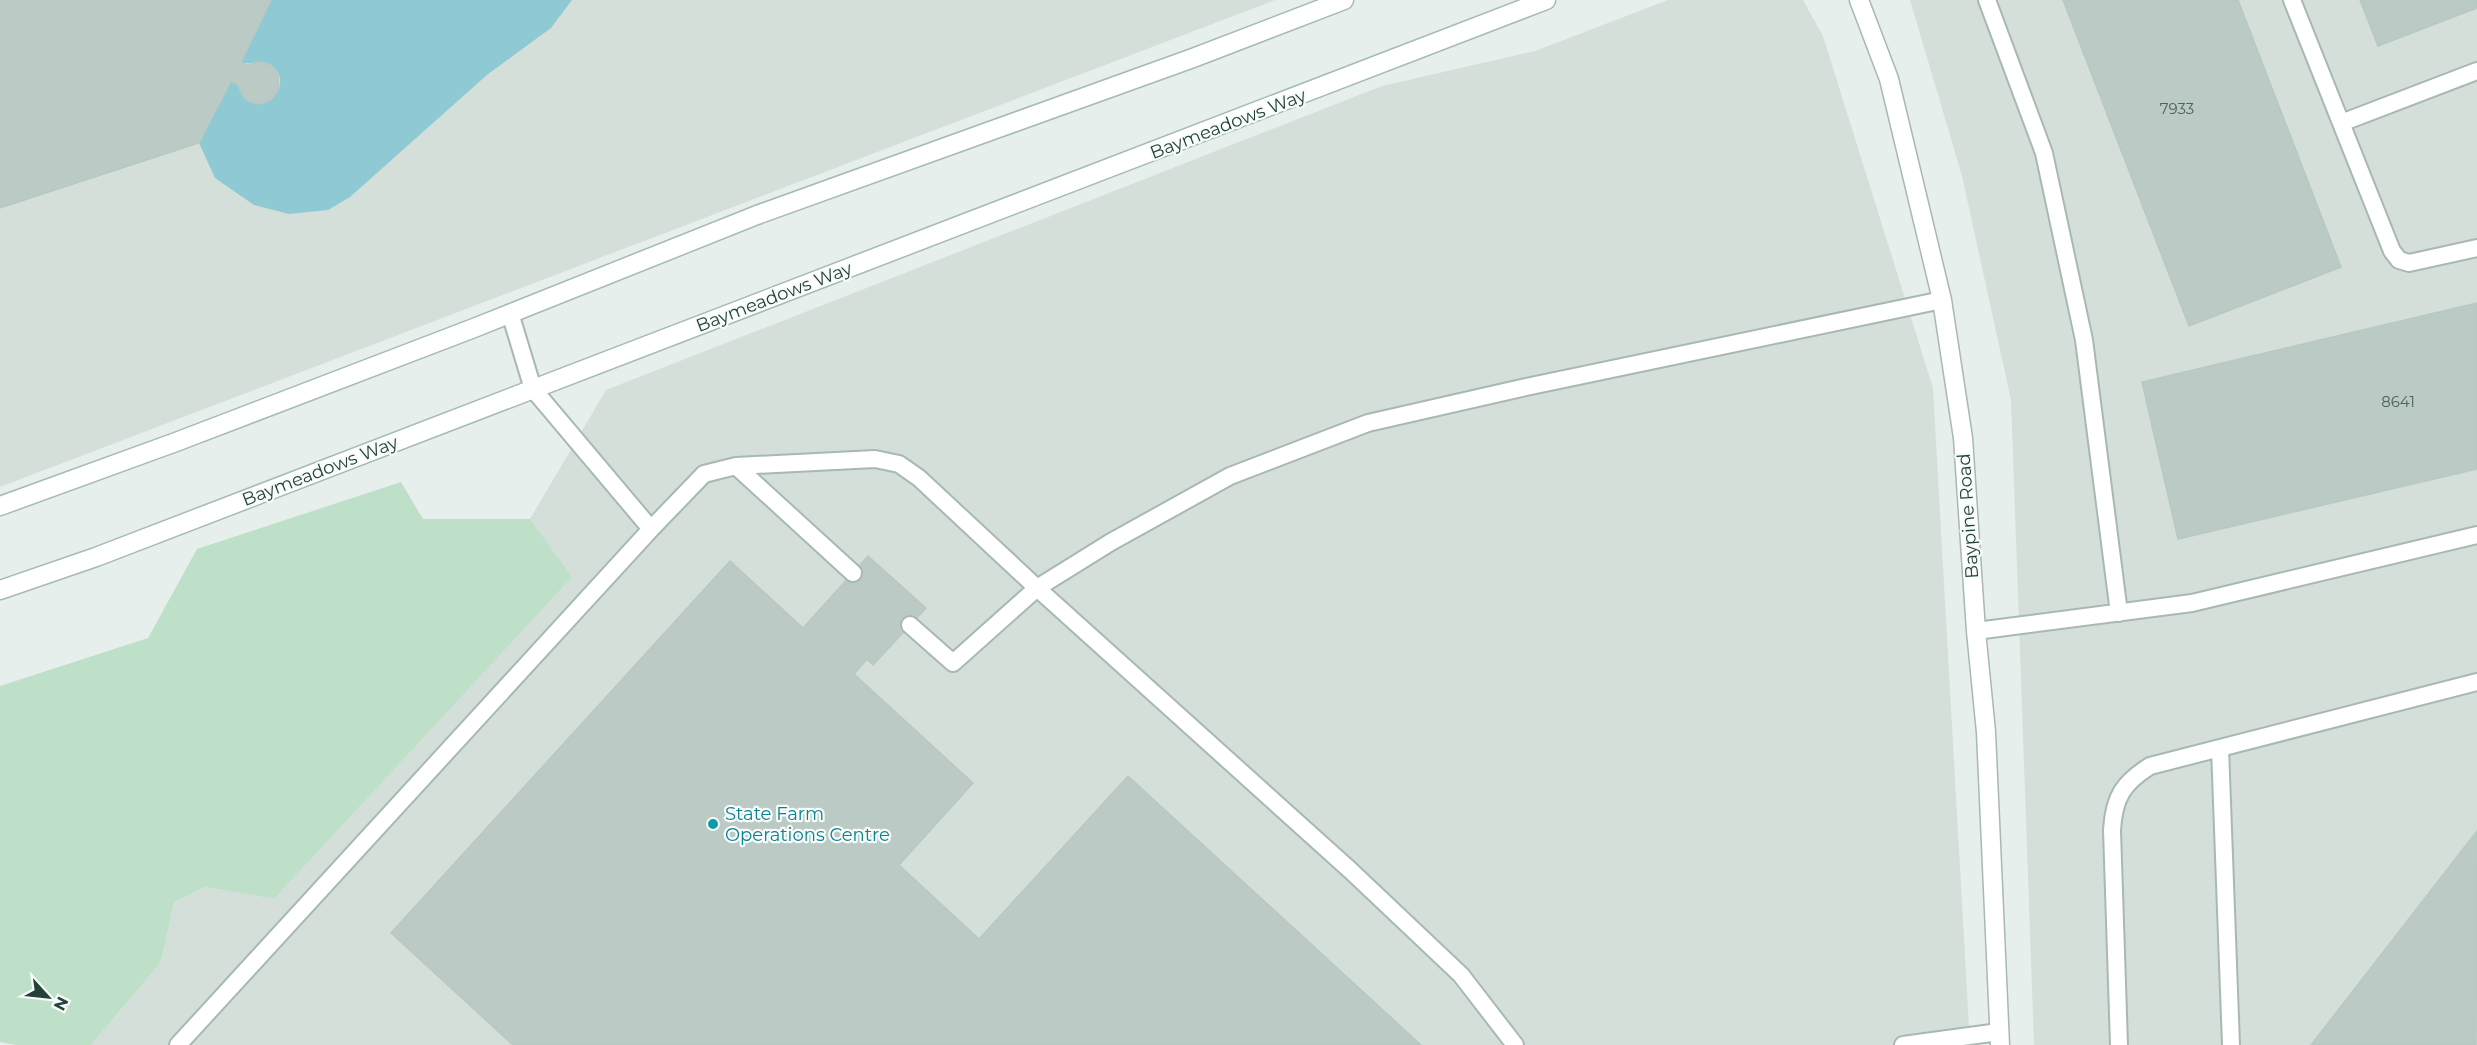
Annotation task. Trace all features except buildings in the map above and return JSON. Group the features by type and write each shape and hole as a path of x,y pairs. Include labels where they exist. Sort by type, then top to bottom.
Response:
{"street":[{"path":"0,506 176,442 757,215 1182,62 1344,0"},
{"name":"Baymeadows Way","path":"0,590 108,553 1546,0"},
{"name":"Baypine Road","path":"1859,0 1889,79 1942,300 1963,438 1976,631 1986,732 1999,1039"}],"lane":[{"path":"1988,0 2044,153 2084,340 2119,613"},
{"path":"2292,0 2392,251 2399,260 2409,263 2477,248"},
{"path":"2341,123 2477,71"},
{"path":"910,625 953,663 1037,588 1111,542 1230,476 1368,423 1549,382 1942,300"},
{"path":"510,313 533,389 651,530"},
{"path":"178,1045 704,474 736,466 876,459 899,464 919,478 1037,588 1342,862 1461,975 1515,1045"},
{"path":"736,466 853,573"},
{"path":"1976,631 2192,603 2477,535"},
{"path":"2119,1045 2112,830 2113,811 2119,796 2133,777 2150,766 2477,681"},
{"path":"2220,748 2231,1045"},
{"path":"1903,1045 1999,1039"}],"shaded area":[{"path":"0,0 1275,0 0,487"},
{"path":"1668,0 1803,0 1823,36 1933,388 1970,1045 91,1045 161,962 174,902 205,887 274,899 571,577 530,519 606,390 1382,86 1535,51"},
{"path":"1910,0 2477,0 2477,1045 2034,1045 2011,400 1962,176"}],"green space":[{"path":"401,482 423,519 530,519 572,577 274,899 205,887 174,902 161,962 91,1045 16,1045 0,1042 0,686 148,638 197,549"}],"water":[{"path":"271,0 572,0 551,28 488,74 350,197 328,210 289,214 254,205 215,178 199,143 231,81 237,84 245,99 255,103 264,103 277,93 280,77 276,70 265,63 241,62"}],"place":[{"name":"State Farm Operations Centre","path":"713,824"}]}
